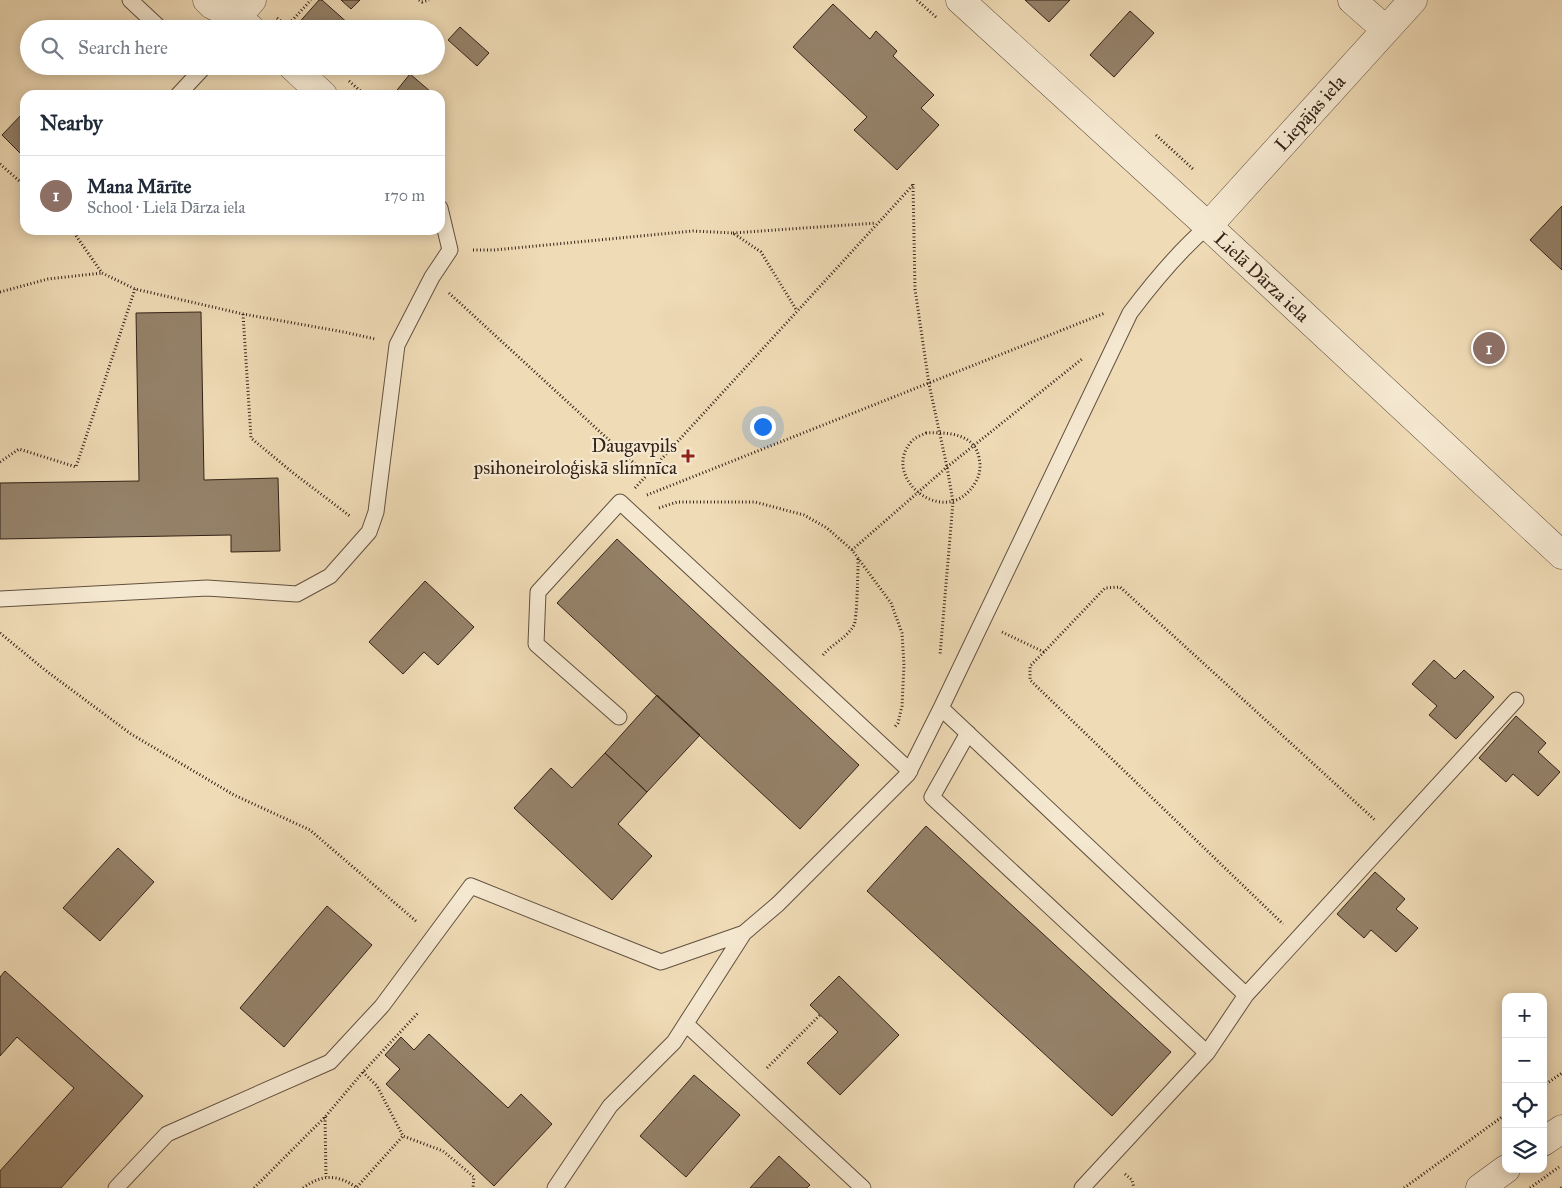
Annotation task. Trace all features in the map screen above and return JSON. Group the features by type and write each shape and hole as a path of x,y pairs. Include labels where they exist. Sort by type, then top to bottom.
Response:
{"street":[{"path":"207,0 212,5 245,20"},
{"name":"Lielā Dārza iela","path":"960,0 1208,226 1562,556"},
{"path":"1352,0 1386,30"},
{"name":"Liepājas iela","path":"1208,226 1413,0"},
{"path":"302,75 318,90"},
{"path":"1547,1139 1562,1128"},
{"path":"1480,1188 1502,1172"}],"lane":[{"path":"130,0 151,20"},
{"path":"182,90 196,75"},
{"path":"555,1188 610,1106 674,1042 744,934 778,904 910,771 1130,312 1161,272 1208,226"},
{"path":"0,599 207,588 297,594 330,576 369,532 376,512 396,345 432,277 450,250 445,229"},
{"path":"619,717 536,644 538,592 621,504 910,771"},
{"path":"1082,1188 1208,1053 1246,995 1391,834 1516,700"},
{"path":"941,708 1246,995"},
{"path":"968,733 932,797 1208,1053"},
{"path":"116,1188 167,1134 330,1062 382,1006 471,886 660,962 744,934"},
{"path":"686,1024 863,1188"}],"path":[{"path":"293,20 311,0"},
{"path":"419,0 422,2 429,0"},
{"path":"1156,135 1194,170"},
{"path":"0,164 20,182"},
{"path":"621,504 913,184 915,289 929,384 953,502 940,660"},
{"path":"450,250 494,250 693,231 733,233 877,223"},
{"path":"733,233 761,252 797,311"},
{"path":"76,235 102,272 134,289 243,314 344,332 396,345"},
{"path":"0,292 48,279 102,272"},
{"path":"432,277 647,475"},
{"path":"0,462 19,449 76,466 134,289"},
{"path":"621,504 929,384 1106,312"},
{"path":"243,314 251,438 369,532"},
{"path":"852,550 947,467 1085,357"},
{"path":"939,432 960,436 974,445 981,465 978,478 972,489 963,497 953,502 942,503 930,500 917,492 904,472 902,461 905,451 913,439 926,433 939,432"},
{"path":"634,516 677,502 755,502 804,514 827,528 852,550 891,603 902,633 904,665 902,706 898,722 891,733"},
{"path":"823,655 829,647 844,637 855,624 858,558"},
{"path":"1298,938 1030,680 1030,666 1105,588 1120,587 1391,834"},
{"path":"1001,632 1044,652"},
{"path":"0,633 45,670 131,734 234,795 310,830 434,938"},
{"path":"254,1188 325,1117 363,1072 418,1013"},
{"path":"750,1084 820,1015"},
{"path":"363,1072 377,1086 403,1136 443,1151 474,1177 473,1188"},
{"path":"1547,1083 1562,1073"},
{"path":"325,1117 326,1177"},
{"path":"1404,1188 1502,1117"},
{"path":"303,1188 314,1180 326,1177 348,1181 357,1188 403,1136"},
{"path":"1530,1188 1562,1166"}],"building":[{"path":"319,0 322,0 344,20 301,20"},
{"path":"341,0 360,0 351,9"},
{"path":"1025,0 1070,0 1049,22"},
{"path":"833,4 870,39 876,31 897,51 893,56 934,95 921,108 939,125 897,170 854,130 867,117 793,47"},
{"path":"1130,11 1154,33 1114,77 1090,55"},
{"path":"460,27 489,53 477,66 448,40"},
{"path":"411,75 429,90 397,90"},
{"path":"20,116 20,153 2,135"},
{"path":"1562,206 1562,270 1530,240"},
{"path":"201,312 204,480 278,478 280,551 231,552 231,535 0,539 0,483 139,481 136,313"},
{"path":"617,539 859,765 800,829 557,603"},
{"path":"425,581 474,627 438,665 424,652 403,674 369,642"},
{"path":"1434,660 1455,679 1464,670 1494,697 1456,739 1429,715 1437,706 1412,684"},
{"path":"657,695 700,735 647,792 605,753"},
{"path":"1516,716 1546,743 1538,752 1560,772 1538,796 1513,774 1506,782 1479,758"},
{"path":"605,753 647,792 618,824 652,856 612,900 514,808 551,768 572,788"},
{"path":"926,826 1171,1052 1112,1116 867,891"},
{"path":"118,848 154,882 100,941 63,908"},
{"path":"1375,872 1405,899 1396,909 1418,928 1396,952 1371,930 1364,938 1337,914"},
{"path":"327,906 372,945 284,1047 240,1008"},
{"path":"5,971 143,1096 61,1188 0,1188 0,1171 74,1088 17,1037 0,1056 0,977"},
{"path":"839,976 899,1035 840,1095 807,1063 838,1032 810,1005"},
{"path":"429,1034 508,1108 521,1094 552,1124 494,1186 386,1084 400,1069 385,1055 401,1037 414,1050"},
{"path":"694,1075 740,1115 686,1177 640,1136"},
{"path":"779,1156 810,1185 807,1188 750,1188"}],"place":[{"name":"Mana Mārīte","path":"1489,348"},
{"name":"Daugavpils psihoneiroloģiskā slimnīca","path":"688,456"}]}
